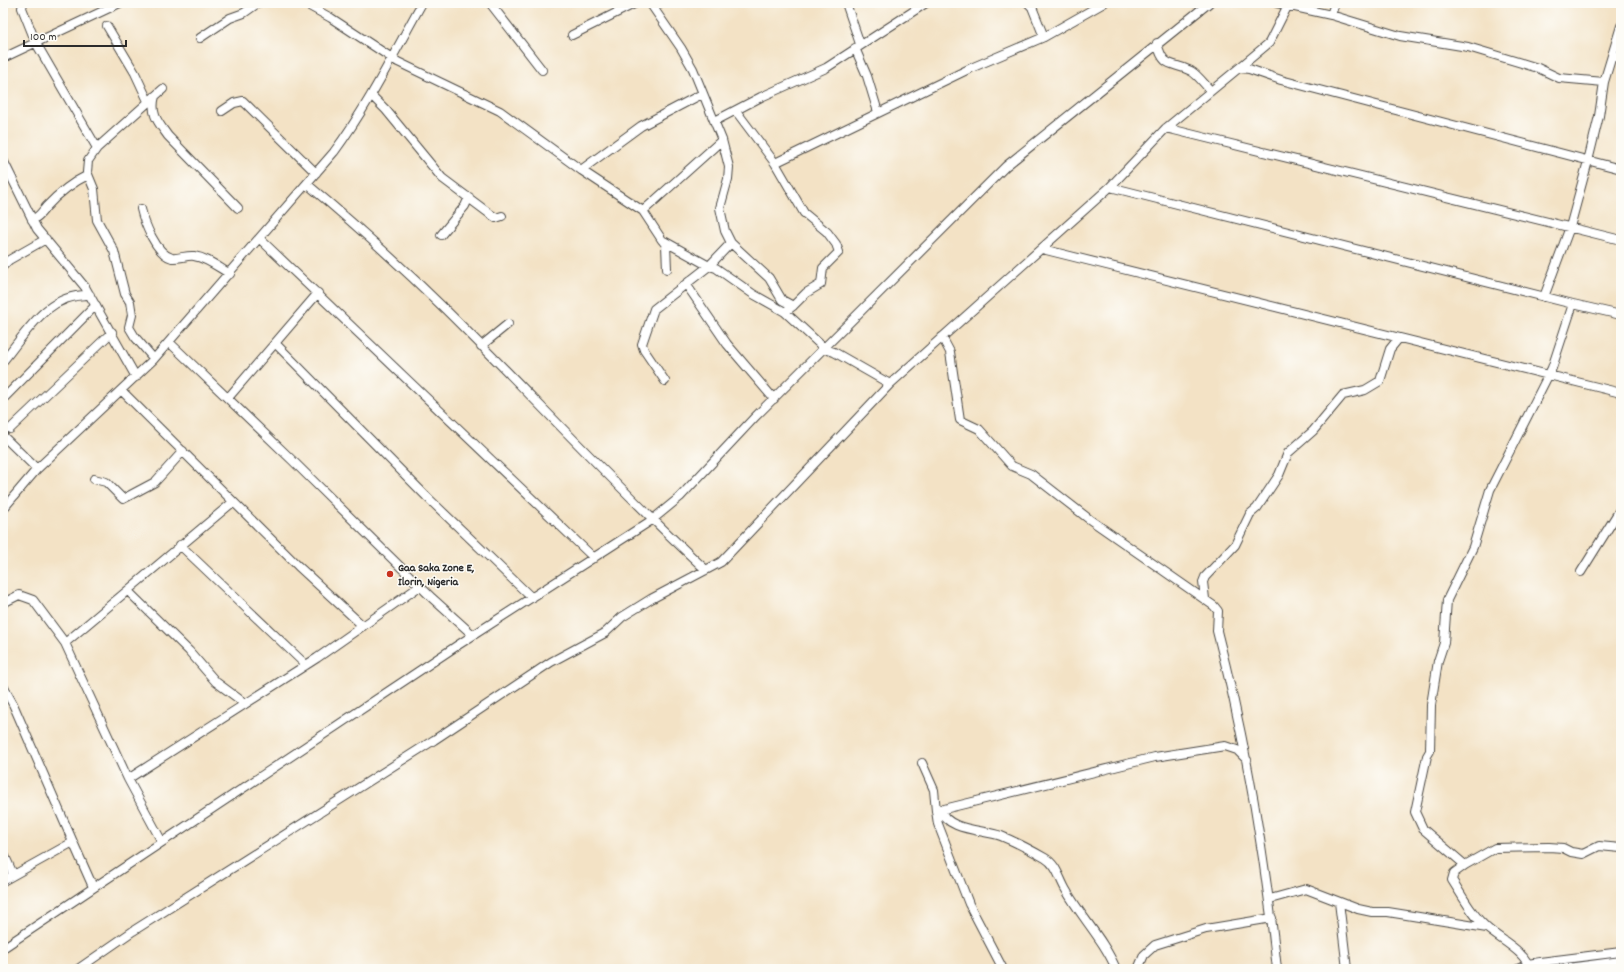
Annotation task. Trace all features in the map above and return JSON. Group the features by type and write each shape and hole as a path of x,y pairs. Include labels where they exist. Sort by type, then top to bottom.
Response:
{"street":[{"path":"23,3 22,8 36,43 97,148"},
{"path":"3,58 120,3"},
{"path":"200,38 230,18 244,13 258,3"},
{"path":"3,509 37,469 122,391 154,359 230,274 307,184 349,132 422,3"},
{"path":"490,3 542,70"},
{"path":"572,35 636,3"},
{"path":"846,3 878,112"},
{"path":"715,121 761,97 826,68 926,3"},
{"path":"1028,3 1032,7 1044,37"},
{"path":"775,163 970,68 1044,37 1104,3"},
{"path":"3,948 473,635 652,520 680,497 774,399 1006,166 1157,43 1209,3"},
{"path":"1277,3 1287,7 1331,15 1400,36 1468,47 1538,68 1559,78 1604,82"},
{"path":"1331,15 1335,3"},
{"path":"307,4 392,58 500,111 582,170 643,211 666,245 667,269"},
{"path":"655,4 693,70 722,140 728,160 729,172 720,214 722,224 731,243 769,278 782,300 793,306"},
{"path":"78,969 133,931 434,740 551,662 604,633 622,618 651,599 720,562 890,384 1110,187 1166,128 1269,43 1287,7"},
{"path":"107,26 135,73 148,101"},
{"path":"1544,297 1570,227 1599,116 1604,82 1621,26"},
{"path":"1157,43 1160,52 1168,64 1191,72 1212,91"},
{"path":"1612,56 1621,58"},
{"path":"1239,68 1249,69 1289,82 1621,169"},
{"path":"154,359 135,337 129,327 132,315 130,302 125,294 114,251 98,220 94,189 86,166 97,148 163,89"},
{"path":"582,170 641,126 702,94"},
{"path":"155,95 152,106 160,125 178,146 238,208"},
{"path":"371,95 386,110 442,178 496,218 502,216"},
{"path":"222,112 234,103 243,101 316,173"},
{"path":"736,111 775,163 804,213 827,232 836,244 839,252 823,268 821,284 806,293 785,312"},
{"path":"1166,128 1621,240"},
{"path":"643,211 722,140"},
{"path":"3,160 32,220 90,295 136,377"},
{"path":"32,220 39,217 64,189 88,175"},
{"path":"307,184 392,259 481,346 652,520 706,570"},
{"path":"1110,187 1544,297 1621,315"},
{"path":"441,235 465,206 469,198"},
{"path":"141,209 149,233 166,254 172,258 194,256 209,261 230,274"},
{"path":"3,266 9,260 46,239"},
{"path":"260,239 594,558"},
{"path":"662,240 709,266 716,268 753,294 785,312 824,349 834,352 890,384"},
{"path":"665,381 644,350 643,340 656,306 709,266 731,243"},
{"path":"1042,249 1621,393"},
{"path":"686,284 727,344 774,399"},
{"path":"228,398 318,293"},
{"path":"3,361 45,310 75,295 90,295"},
{"path":"1465,865 1423,829 1415,812 1427,756 1430,751 1431,705 1438,661 1444,643 1447,600 1473,547 1490,490 1548,376 1573,304"},
{"path":"3,399 96,305"},
{"path":"481,346 508,324"},
{"path":"10,429 112,332"},
{"path":"942,337 950,352 960,420 979,429 1012,466 1031,474 1089,519 1205,599 1218,611 1217,631 1248,760 1270,899 1277,969"},
{"path":"1205,599 1203,582 1205,577 1235,545 1250,514 1257,508 1279,475 1288,453 1312,431 1343,395 1365,390 1380,381 1390,349 1399,338"},
{"path":"169,342 420,586 473,635"},
{"path":"275,343 426,496 532,598"},
{"path":"122,391 233,502 363,626"},
{"path":"3,436 37,469"},
{"path":"94,480 106,482 123,499 155,482 183,451"},
{"path":"65,643 233,502"},
{"path":"1581,572 1621,508"},
{"path":"180,546 306,665"},
{"path":"128,779 306,665 420,586"},
{"path":"128,591 189,651 216,682 239,699 244,705"},
{"path":"3,603 20,595 33,600 65,643 128,779 162,842"},
{"path":"3,686 13,704 93,887"},
{"path":"938,810 1154,757 1225,746 1237,750 1248,760"},
{"path":"922,763 934,790 938,810 938,824 969,904 1003,969"},
{"path":"938,810 945,818 955,824 968,829 1001,836 1052,862 1066,890 1110,954 1116,969"},
{"path":"3,881 13,874 73,842"},
{"path":"1529,966 1520,953 1487,928 1465,902 1452,880 1454,874 1465,865 1495,848 1563,848 1571,852 1583,854 1599,846 1621,848"},
{"path":"3,852 13,874"},
{"path":"1270,899 1306,889 1358,909 1372,912 1388,912 1487,928"},
{"path":"1339,902 1347,969"},
{"path":"1138,969 1144,955 1155,945 1206,929 1272,918"},
{"path":"1518,969 1621,952"},
{"path":"1560,969 1621,961"}],"place":[{"name":"Gaa Saka Zone E, Ilorin, Nigeria","path":"390,574"}]}
